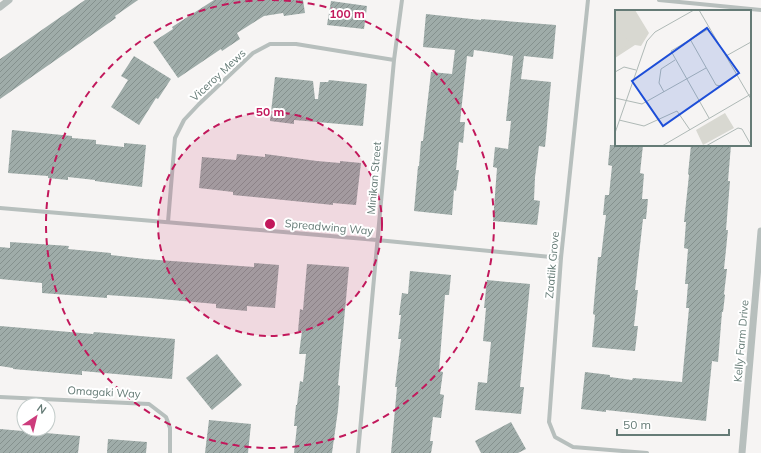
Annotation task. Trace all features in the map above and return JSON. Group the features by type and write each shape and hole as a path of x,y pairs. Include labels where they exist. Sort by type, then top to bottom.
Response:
{"street":[{"path":"0,7 9,0"},
{"name":"Minikan Street","path":"358,453 394,60 402,0"},
{"name":"Zaatiik Grove","path":"588,0 561,258 549,422 555,437 573,447 647,453"},
{"path":"659,0 761,10"},
{"name":"Viceroy Mews","path":"168,222 175,138 184,120 253,53 270,44 296,44 394,60"},
{"name":"Spreadwing Way","path":"0,208 377,240 561,258"},
{"name":"Kelly Farm Drive","path":"742,453 759,278 761,231"},
{"name":"Omagaki Way","path":"0,396 149,404 166,417 170,428 170,453"}],"building":[{"path":"85,0 138,0 115,16 116,18 0,99 0,59"},
{"path":"214,0 303,0 305,13 284,16 283,13 264,16 237,33 240,39 222,51 221,49 178,78 153,42 173,29 172,27"},
{"path":"331,1 367,6 364,29 327,25"},
{"path":"426,14 481,20 556,25 553,59 524,56 521,79 551,82 545,147 539,146 535,177 534,200 540,201 537,225 493,221 497,168 493,167 495,147 508,149 511,121 506,121 513,56 474,50 473,57 467,56 460,122 465,122 463,143 459,142 456,170 459,170 456,191 454,190 452,215 414,211 421,141 423,141 431,72 452,74 455,50 423,47"},
{"path":"134,56 171,79 158,99 156,98 139,125 111,107 128,80 121,76"},
{"path":"275,77 313,81 315,99 318,99 320,82 328,82 329,80 367,84 363,126 294,120 294,124 270,121"},
{"path":"12,130 96,140 96,144 124,147 124,143 146,145 142,187 68,177 68,180 48,178 48,176 8,173"},
{"path":"610,145 643,146 640,173 644,174 642,199 648,199 646,219 643,219 635,290 638,290 634,326 638,326 635,351 592,347 598,257 601,257 606,215 603,215 605,195 609,195 612,166 608,165"},
{"path":"691,146 731,146 726,230 728,230 724,269 727,269 725,295 722,312 718,362 712,361 706,421 606,410 606,412 581,409 585,372 610,375 610,377 632,380 633,378 682,382 689,308 686,308 688,284 685,284 688,249 684,248 686,222 684,222"},
{"path":"237,154 265,157 265,154 317,161 361,163 356,205 333,203 333,205 233,195 233,192 199,188 202,157 236,160"},
{"path":"10,242 69,246 68,249 111,253 111,255 145,259 254,267 254,263 279,265 275,308 247,306 247,311 216,308 216,304 150,298 107,295 107,298 42,293 42,283 0,279 0,247 10,248"},
{"path":"307,264 349,267 338,385 340,386 338,410 332,453 294,453 297,426 294,426 296,405 300,381 303,382 306,354 299,354 302,331 298,331 300,309 303,310"},
{"path":"410,271 451,275 449,295 445,295 439,371 443,372 440,394 444,395 441,418 433,417 430,441 433,441 431,453 391,453 397,387 395,387 401,339 398,339 401,315 399,315 402,293 408,294"},
{"path":"487,280 530,284 520,387 524,387 521,414 475,410 478,382 487,383 491,342 483,341"},
{"path":"0,326 175,339 172,379 82,371 82,375 13,369 0,366"},
{"path":"217,354 242,385 212,410 186,378"},
{"path":"209,420 251,424 248,453 205,453"},
{"path":"511,422 526,449 518,453 481,453 475,441"},
{"path":"0,429 16,430 16,437 56,437 56,434 80,436 78,453 0,453"},
{"path":"108,439 147,442 146,453 107,453"}]}
